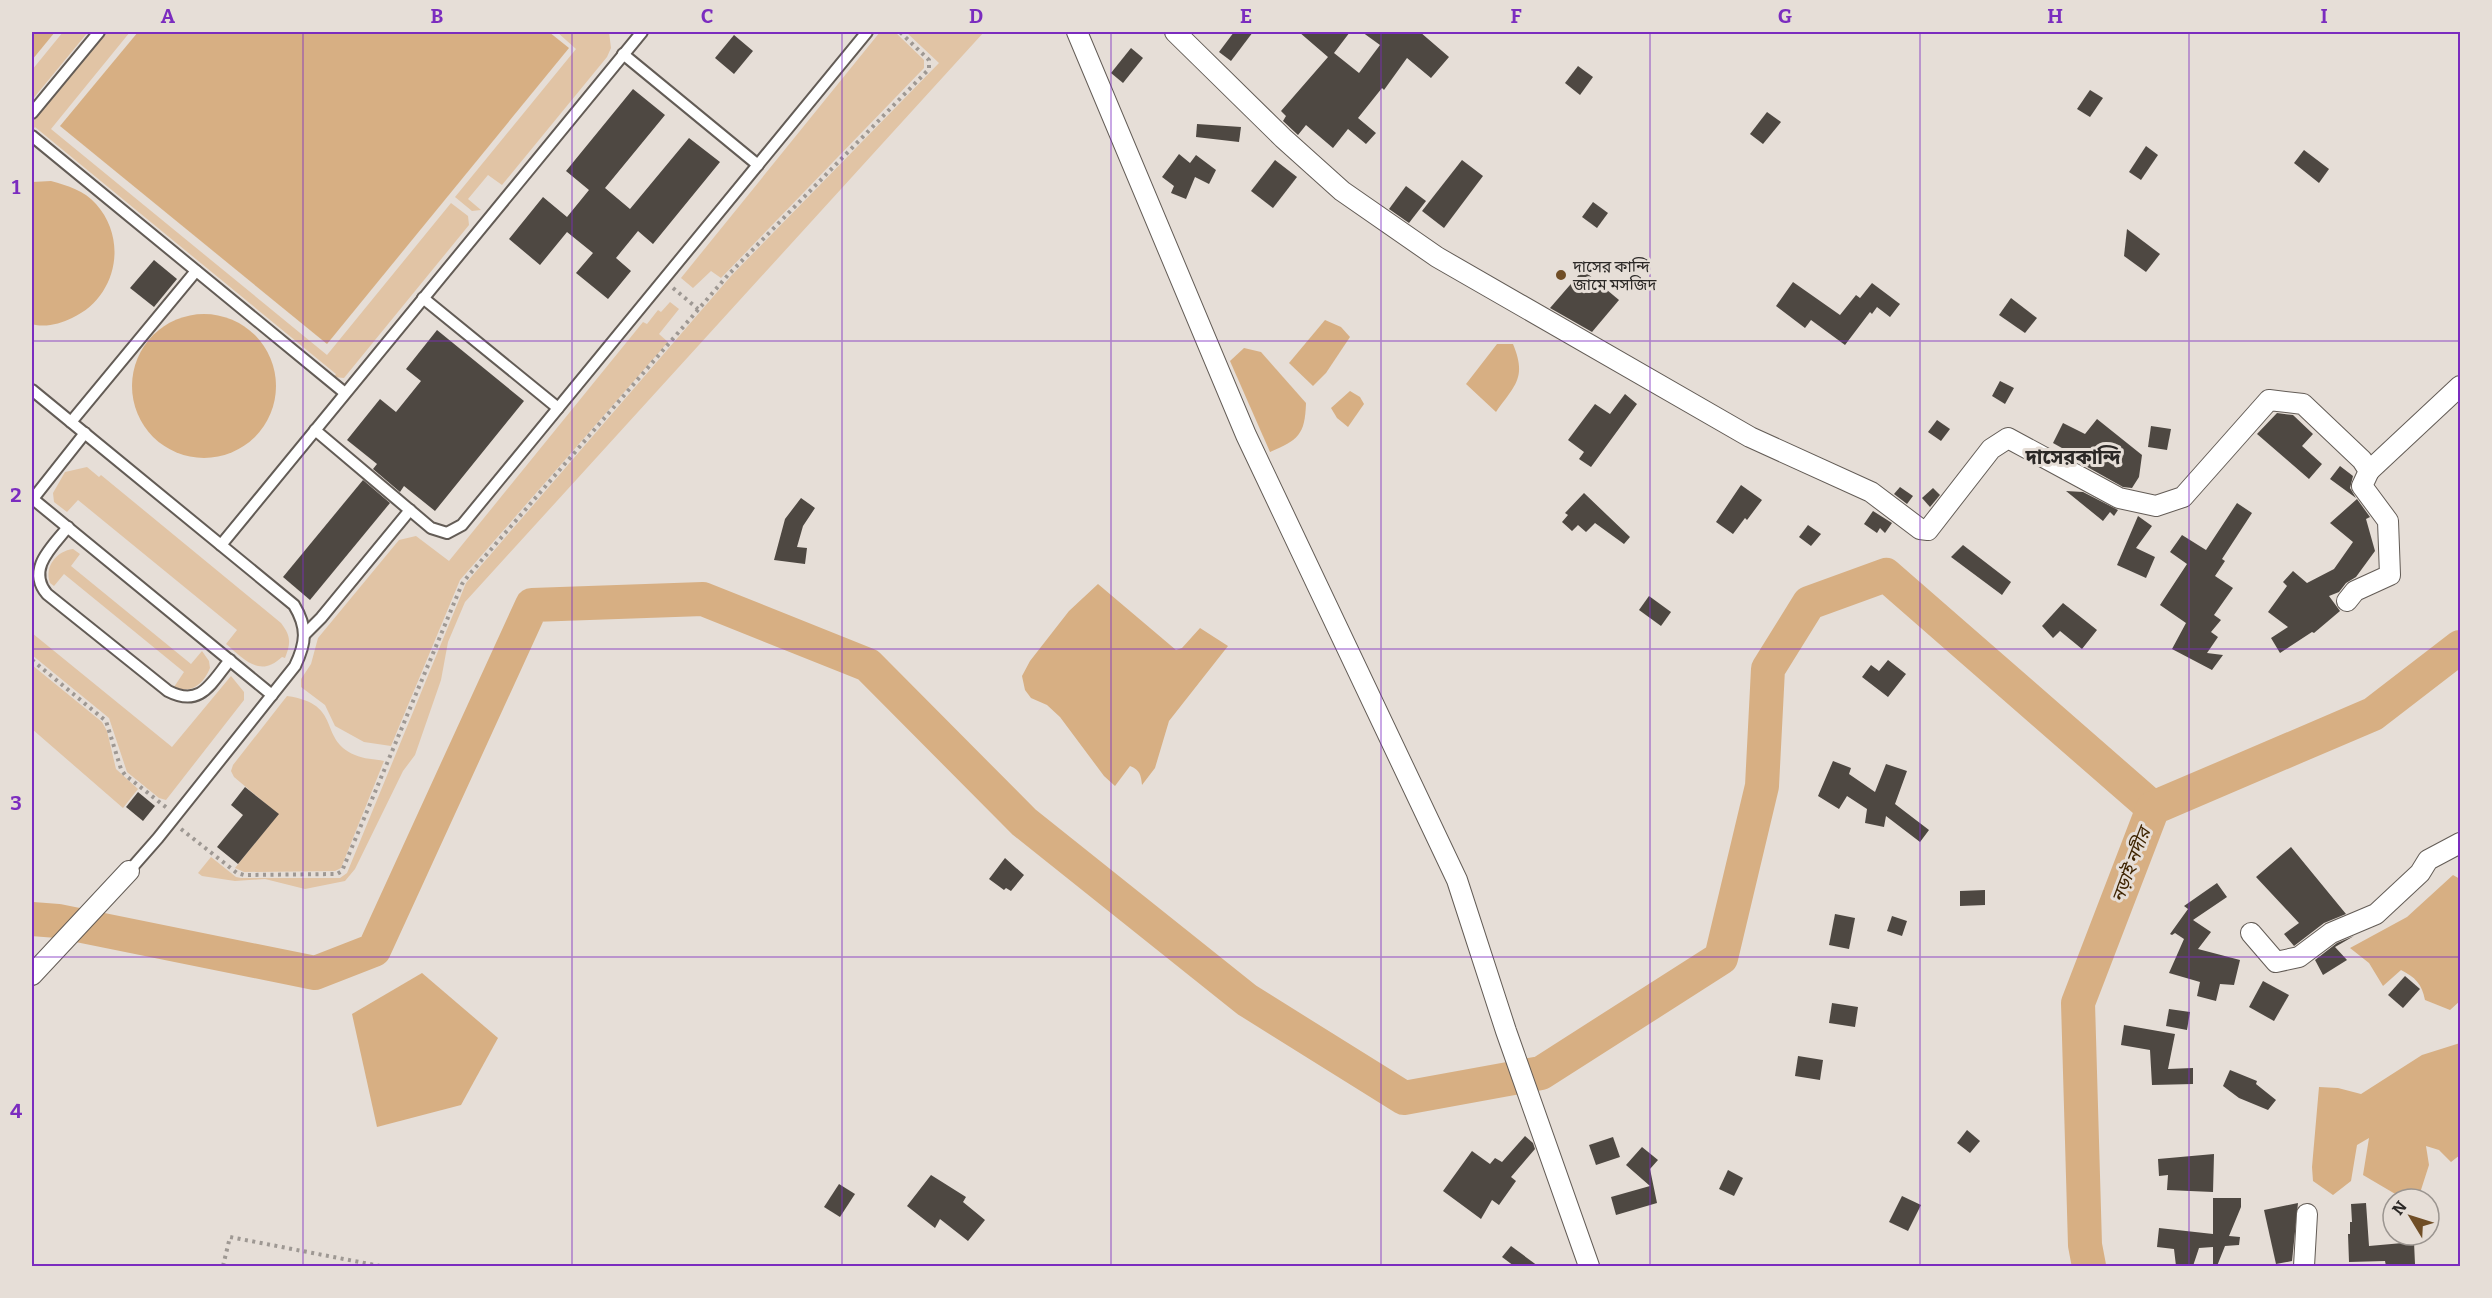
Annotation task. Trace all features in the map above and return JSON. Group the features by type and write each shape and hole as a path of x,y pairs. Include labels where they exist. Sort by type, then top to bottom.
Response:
{"street":[{"path":"1077,32 1246,435 1457,880 1506,1031 1589,1266"},
{"path":"1175,32 1283,138 1342,191 1437,257 1750,437 1871,492 1920,529 1929,530 1991,449 2008,438 2119,498 2156,506 2183,497 2269,400 2303,404 2362,460 2369,471"},
{"path":"2347,601 2355,591 2390,575 2388,521 2362,486 2369,471 2460,386"},
{"path":"2250,933 2276,962 2299,957 2331,933 2376,914 2420,873 2428,860 2460,843"},
{"path":"32,975 129,871"},
{"path":"2304,1266 2307,1214"}],"lane":[{"path":"32,113 99,32"},
{"path":"315,430 431,528 447,533 462,525 867,32"},
{"path":"221,544 623,54 637,33"},
{"path":"623,54 758,165"},
{"path":"32,136 345,393"},
{"path":"71,422 196,271"},
{"path":"423,298 558,408"},
{"path":"32,390 294,605 302,618 304,634 302,651 295,666 129,871"},
{"path":"85,434 32,499 272,695"},
{"path":"304,634 321,618 410,510"},
{"path":"68,527 43,557 39,568 38,578 48,594 168,691 179,696 190,698 199,695 230,660"}],"path":[{"path":"32,660 106,721 121,769 125,774 237,873 244,875 337,874 342,871 462,584 734,269 928,69 928,60 900,32"},
{"path":"663,280 698,309"},
{"path":"223,1266 230,1237 380,1266"}],"shaded area":[{"path":"32,32 55,32 32,60"},
{"path":"63,32 88,32 32,100 32,70"},
{"path":"106,32 130,32 51,129 327,355 451,203 468,216 469,225 344,378 334,377 336,374 35,127 33,130 32,123"},
{"path":"138,32 549,32 569,48 327,344 60,126"},
{"path":"557,32 609,32 611,48 607,57 502,185 488,175 468,199 481,210 472,211 455,197 576,49"},
{"path":"880,32 895,32 924,60 924,68 721,278 711,271 693,288 681,278"},
{"path":"906,32 984,32 465,602 448,642 441,680 415,755 403,771 355,869 345,881 305,889 265,879 235,881 202,876 198,873 211,857 236,877 241,878 340,878 347,873 466,583 731,276 939,63"},
{"path":"51,181 81,192 96,204 106,219 115,251 108,283 99,297 87,309 72,318 57,324 42,326 32,324 32,182"},
{"path":"670,302 679,309 659,334 668,342 460,580 391,746 364,742 335,726 325,705 301,687 301,679 311,664 318,638 399,540 416,536 449,561 643,322 647,324 658,310 661,312"},
{"path":"204,314 231,320 244,326 255,335 264,346 270,359 276,386 270,413 264,426 255,437 244,446 231,452 204,458 177,452 164,446 153,437 144,426 138,413 132,386 138,359 144,346 153,335 164,326 177,320"},
{"path":"1325,320 1341,327 1350,337 1326,373 1313,386 1289,363"},
{"path":"1497,344 1513,344 1519,373 1513,388 1496,412 1466,384"},
{"path":"1244,348 1261,352 1306,403 1304,422 1298,435 1287,444 1270,452 1230,361"},
{"path":"1350,391 1360,397 1364,404 1348,427 1337,418 1331,408"},
{"path":"87,467 99,477 101,475 281,623 289,640 285,658 282,657 267,666 246,661 226,644 237,630 78,500 67,512 54,502 53,493 65,472"},
{"path":"73,549 80,554 71,566 191,664 202,651 209,661 210,668 200,683 191,689 174,687 184,672 64,574 54,586 50,583 49,571 53,560 67,550"},
{"path":"1098,584 1176,650 1182,648 1200,628 1228,646 1169,721 1155,768 1142,785 1139,773 1130,766 1115,786 1104,776 1060,717 1047,705 1031,698 1025,690 1022,676 1030,661 1069,611"},
{"path":"32,633 172,747 231,676 244,692 244,700 166,800 159,798 127,772 109,718 32,655"},
{"path":"32,665 102,722 107,731 116,769 138,789 123,808 32,729"},
{"path":"287,696 305,700 316,706 324,714 336,740 344,748 358,756 384,761 341,868 335,871 244,872 235,868 278,814 234,777 231,771 233,765"},
{"path":"2453,875 2460,879 2460,1001 2450,1010 2425,1000 2417,982 2401,970 2383,986 2369,963 2350,948 2407,917"},
{"path":"422,973 498,1038 461,1105 377,1127 352,1014"},
{"path":"2460,1043 2460,1155 2451,1162 2439,1150 2426,1146 2429,1165 2422,1187 2383,1187 2363,1175 2369,1138 2357,1145 2351,1181 2333,1195 2313,1181 2312,1167 2319,1087 2338,1088 2361,1094 2422,1055"}],"building":[{"path":"1234,32 1253,32 1231,61 1219,52"},
{"path":"1299,32 1350,32 1334,53 1359,73 1380,45 1362,32 1420,32 1449,57 1431,78 1407,58 1384,90 1382,88 1358,118 1376,133 1366,144 1348,129 1333,148 1306,125 1298,135 1283,121 1286,116 1281,111 1328,57"},
{"path":"734,35 753,51 734,74 715,58"},
{"path":"1131,48 1143,58 1123,83 1111,73"},
{"path":"1578,66 1593,77 1580,95 1565,83"},
{"path":"633,89 665,115 605,188 630,209 689,138 720,162 653,244 638,231 616,258 631,271 608,299 576,273 593,253 567,232 540,265 509,239 543,197 567,217 589,190 566,171"},
{"path":"2090,90 2103,98 2090,117 2077,109"},
{"path":"1767,112 1781,122 1763,144 1750,134"},
{"path":"1197,124 1241,127 1239,142 1196,137"},
{"path":"2146,146 2158,155 2141,180 2129,172"},
{"path":"2304,150 2329,169 2319,183 2294,163"},
{"path":"1179,154 1190,163 1196,155 1216,170 1209,184 1195,177 1186,199 1171,193 1174,186 1162,177"},
{"path":"1275,160 1297,177 1273,208 1251,191"},
{"path":"1462,160 1483,176 1444,228 1422,211"},
{"path":"1406,186 1426,201 1409,223 1389,209"},
{"path":"1593,202 1608,213 1597,228 1582,217"},
{"path":"2127,229 2160,254 2146,272 2124,256"},
{"path":"154,260 177,279 154,307 130,288"},
{"path":"1583,270 1619,300 1592,332 1550,308"},
{"path":"1793,282 1840,315 1856,295 1860,298 1872,283 1900,304 1890,317 1877,307 1872,314 1870,312 1845,345 1811,320 1805,328 1776,306"},
{"path":"2011,298 2037,318 2025,333 1999,315"},
{"path":"437,330 524,401 435,511 404,486 400,492 373,469 377,464 347,440 380,399 396,412 421,381 406,369"},
{"path":"2000,381 2014,388 2005,404 1992,396"},
{"path":"1625,394 1637,404 1591,467 1579,459 1584,452 1568,440 1595,404 1610,414"},
{"path":"2277,413 2293,415 2313,434 2302,446 2322,464 2309,479 2257,434"},
{"path":"2097,419 2142,455 2139,477 2132,488 2123,487 2082,464 2085,461 2053,443 2063,423 2085,434"},
{"path":"1937,420 1950,429 1941,441 1928,432"},
{"path":"2151,426 2171,429 2167,450 2148,447"},
{"path":"2340,466 2353,476 2350,488 2356,498 2330,479"},
{"path":"363,480 390,503 310,600 283,577"},
{"path":"1741,485 1762,500 1733,534 1716,522"},
{"path":"1900,487 1913,496 1907,504 1894,494"},
{"path":"1933,488 1940,495 1930,507 1922,498"},
{"path":"2066,491 2083,492 2118,510 2114,516 2110,512 2103,521"},
{"path":"1584,493 1630,537 1624,544 1595,523 1586,532 1578,525 1572,531 1562,522 1568,515 1565,513"},
{"path":"801,498 815,508 803,526 797,547 807,548 805,564 774,560 785,519"},
{"path":"2357,499 2370,517 2366,519 2375,551 2356,577 2346,583 2339,592 2329,596 2340,611 2314,633 2312,632 2280,653 2271,638 2288,627 2268,612 2287,586 2283,582 2293,571 2307,583 2334,569 2353,542 2330,523"},
{"path":"2237,503 2252,513 2222,559 2225,561 2215,576 2233,588 2214,615 2221,620 2211,632 2218,637 2207,653 2223,655 2212,670 2172,649 2186,623 2160,605 2187,564 2170,552 2182,535 2206,550"},
{"path":"1873,511 1892,523 1885,533 1880,528 1877,533 1864,524"},
{"path":"2138,516 2152,526 2136,548 2155,557 2146,578 2117,565"},
{"path":"1808,525 1821,534 1811,546 1799,537"},
{"path":"1963,545 2011,582 2002,595 1951,557"},
{"path":"1649,596 1671,612 1661,626 1639,610"},
{"path":"2063,603 2097,630 2082,649 2060,631 2053,638 2042,626"},
{"path":"1888,660 1906,674 1888,697 1862,677 1871,665 1879,671"},
{"path":"1833,761 1851,768 1849,774 1875,792 1886,764 1907,771 1895,804 1929,830 1920,842 1886,816 1884,827 1865,823 1867,809 1847,796 1839,809 1818,796"},
{"path":"245,787 279,814 238,864 217,847 243,815 231,805"},
{"path":"138,792 155,806 143,821 126,807"},
{"path":"2291,847 2346,914 2324,923 2294,946 2284,934 2299,923 2256,877"},
{"path":"1005,858 1024,875 1011,891 1006,888 1004,890 989,879"},
{"path":"2217,883 2227,897 2193,920 2211,932 2198,949 2240,960 2234,985 2220,984 2216,1001 2197,996 2200,982 2169,973 2184,939 2175,933 2170,934 2188,909 2184,906"},
{"path":"1985,890 1985,905 1960,906 1960,891"},
{"path":"1835,914 1855,918 1849,949 1829,945"},
{"path":"1892,916 1907,921 1902,936 1887,931"},
{"path":"2354,936 2335,947 2347,960 2323,975 2315,960 2337,943"},
{"path":"2405,976 2420,989 2403,1008 2388,995"},
{"path":"2263,981 2289,995 2274,1021 2249,1007"},
{"path":"1832,1003 1858,1007 1855,1027 1829,1023"},
{"path":"2169,1009 2190,1012 2187,1030 2166,1026"},
{"path":"2124,1025 2175,1034 2168,1069 2193,1068 2193,1084 2152,1085 2150,1050 2121,1045"},
{"path":"1798,1056 1823,1060 1820,1080 1795,1076"},
{"path":"2230,1070 2257,1081 2256,1084 2276,1100 2268,1110 2239,1098 2223,1086"},
{"path":"1967,1130 1980,1141 1970,1153 1957,1143"},
{"path":"1525,1136 1533,1143 1535,1149 1511,1177 1516,1181 1499,1205 1492,1200 1481,1219 1443,1191 1472,1151 1490,1164 1495,1158 1502,1162"},
{"path":"1613,1137 1620,1157 1596,1165 1589,1145"},
{"path":"1642,1147 1658,1160 1650,1169 1657,1203 1616,1215 1611,1197 1650,1186 1626,1165"},
{"path":"2214,1154 2213,1192 2167,1190 2168,1175 2159,1176 2158,1159"},
{"path":"1728,1170 1743,1178 1734,1196 1719,1189"},
{"path":"931,1175 966,1197 963,1202 985,1220 968,1241 940,1219 935,1228 907,1206"},
{"path":"839,1184 855,1194 840,1217 824,1207"},
{"path":"1902,1196 1921,1205 1908,1231 1889,1222"},
{"path":"2213,1198 2241,1198 2241,1207 2229,1236 2240,1237 2239,1245 2225,1246 2217,1266 2213,1266 2213,1247 2199,1248 2193,1266 2176,1266 2174,1249 2157,1247 2159,1228 2213,1234"},
{"path":"2298,1203 2292,1261 2276,1264 2264,1210"},
{"path":"2366,1203 2369,1246 2414,1247 2415,1264 2386,1266 2385,1261 2349,1262 2348,1234 2350,1234 2350,1222 2352,1222 2351,1204"},
{"path":"1511,1246 1538,1266 1514,1266 1502,1257"}],"waterway":[{"path":"32,919 58,921 315,973 374,950 532,605 703,599 868,665 1024,822 1247,1000 1404,1098 1541,1073 1721,958 1762,786 1768,669 1809,603 1886,575 2153,808"},
{"name":"নড়াই নদীর","path":"2089,1266 2085,1245 2078,1003 2153,808 2373,714 2460,647"}],"place":[{"name":"দাসের কান্দি জামে মসজিদ","path":"1561,275"}],"district":[{"name":"দাসেরকান্দি","path":"2073,457"}]}
